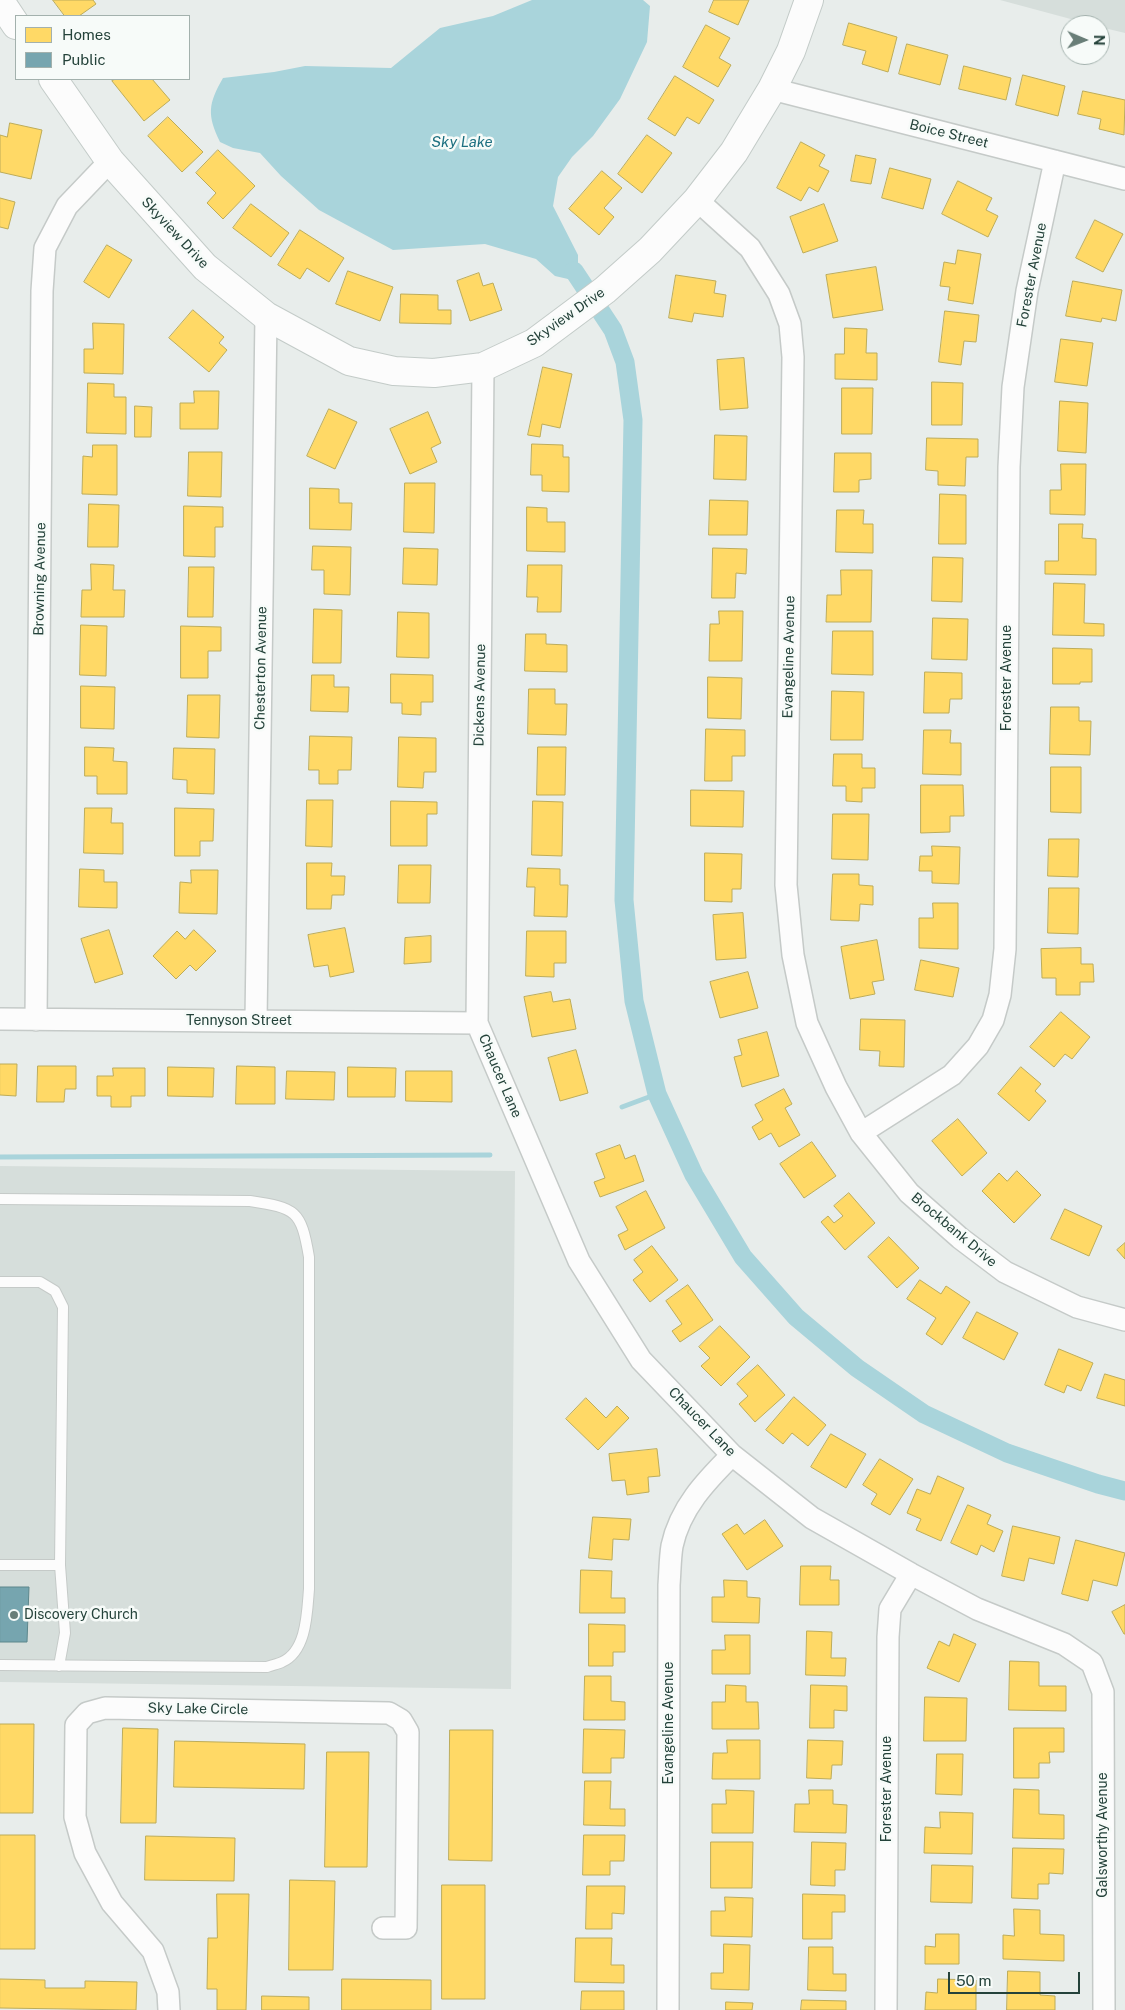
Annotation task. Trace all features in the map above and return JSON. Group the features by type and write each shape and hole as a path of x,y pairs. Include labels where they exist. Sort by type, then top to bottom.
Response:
{"street":[{"name":"Skyview Drive","path":"54,80 110,161 205,267 266,316 349,361 394,371 434,372 483,367 534,343 576,313 650,250 698,200 734,152 772,89 791,51 809,0"},
{"path":"0,1 15,24"},
{"name":"Boice Street","path":"772,89 1125,180"},
{"name":"Browning Avenue","path":"36,1020 42,291 46,248 67,206 110,161"},
{"name":"Forester Avenue","path":"861,1133 952,1074 978,1046 993,1020 1000,995 1005,949 1008,467 1014,387 1027,291 1055,161"},
{"name":"Evangeline Avenue","path":"698,200 750,248 779,294 790,324 793,357 788,902 793,955 807,1024 836,1087 861,1133"},
{"name":"Chesterton Avenue","path":"256,1020 266,316"},
{"name":"Dickens Avenue","path":"477,1023 483,367"},
{"name":"Tennyson Street","path":"0,1019 477,1023"},
{"name":"Chaucer Lane","path":"477,1023 579,1261 641,1360 732,1455 812,1518 977,1609 1064,1644 1092,1662"},
{"name":"Brockbank Drive","path":"861,1133 909,1192 960,1238 1005,1272 1077,1307 1125,1320"},
{"name":"Evangeline Avenue","path":"668,2010 669,1585 672,1545 687,1507 701,1487 732,1455"},
{"name":"Forester Avenue","path":"886,2010 888,1637 890,1609 911,1574"},
{"name":"Galsworthy Avenue","path":"1092,1662 1103,1692 1104,2010"},
{"name":"Sky Lake Circle","path":"169,2010 168,1992 153,1951 112,1903 82,1844 75,1817 76,1726 87,1713 105,1708 389,1712 401,1720 408,1732 406,1928 383,1928"}],"lane":[{"path":"0,1199 250,1201 275,1205 289,1209 299,1220 305,1233 309,1256 309,1589 305,1626 296,1649 284,1661 267,1666 0,1665"},
{"path":"0,1282 40,1282 55,1291 63,1307 60,1565 65,1633 59,1666"},
{"path":"0,1565 60,1565"}],"shaded area":[{"path":"1000,0 1125,0 1125,33 1110,29 1110,15 1060,16"},
{"path":"0,1166 515,1171 511,1689 0,1682"}],"water":[{"name":"Sky Lake","path":"532,0 643,0 650,6 647,42 620,99 593,136 572,157 558,177 553,206 578,255 578,268 568,279 555,276 536,259 485,244 393,250 319,210 281,176 260,153 233,148 220,142 216,133 211,110 214,95 223,78 305,66 391,68 440,28 493,16"}],"building: Homes":[{"path":"53,0 93,0 96,4 80,15 64,15"},
{"path":"714,0 749,0 738,25 709,12"},
{"path":"849,23 897,37 888,72 862,64 866,51 843,45"},
{"path":"706,25 730,38 719,58 731,65 718,87 683,67"},
{"path":"907,44 948,55 940,85 899,74"},
{"path":"964,66 1011,78 1006,100 959,89"},
{"path":"1023,75 1065,86 1058,116 1016,105"},
{"path":"675,76 714,100 699,124 687,117 675,136 648,119"},
{"path":"153,80 170,100 144,121 112,81"},
{"path":"1083,91 1125,100 1124,135 1099,129 1101,119 1078,114"},
{"path":"168,117 203,152 182,172 148,136"},
{"path":"10,123 42,130 31,179 0,172 0,135 7,137"},
{"path":"647,135 672,153 642,193 618,174"},
{"path":"801,142 825,155 819,166 829,171 818,192 809,187 801,201 777,188"},
{"path":"218,150 255,186 223,219 207,203 216,193 196,173"},
{"path":"856,155 876,159 871,184 851,181"},
{"path":"890,168 931,179 923,209 882,198"},
{"path":"602,171 622,188 604,208 614,217 599,235 569,209"},
{"path":"958,181 992,198 986,210 998,216 988,237 942,214"},
{"path":"0,198 15,202 8,229 0,227"},
{"path":"251,204 289,233 271,257 233,228"},
{"path":"824,204 838,241 803,253 790,217"},
{"path":"1095,220 1123,234 1103,272 1076,258"},
{"path":"300,230 344,258 329,282 307,268 300,279 278,265"},
{"path":"107,245 132,260 109,298 84,282"},
{"path":"958,250 981,254 973,304 948,300 950,287 940,286 944,262 955,264"},
{"path":"876,267 883,310 833,318 826,275"},
{"path":"348,271 393,287 380,321 336,304"},
{"path":"479,273 483,286 493,283 502,310 470,321 457,281"},
{"path":"676,275 716,281 714,293 726,295 723,317 694,313 692,322 669,318"},
{"path":"1073,281 1122,290 1116,321 1102,318 1101,322 1066,316"},
{"path":"401,294 438,295 438,310 451,310 451,324 400,323"},
{"path":"193,310 224,337 219,343 227,350 209,372 169,338"},
{"path":"945,311 979,315 976,342 964,341 961,365 939,362"},
{"path":"93,323 124,324 123,374 84,373 84,349 93,349"},
{"path":"845,328 867,329 866,353 877,353 877,380 835,379 835,354 844,354"},
{"path":"1061,339 1093,343 1087,386 1055,382"},
{"path":"744,358 748,408 720,410 717,360"},
{"path":"543,367 572,374 560,428 542,424 540,437 528,435"},
{"path":"932,382 963,383 962,425 932,425"},
{"path":"88,383 114,384 114,397 126,397 126,434 87,433"},
{"path":"842,388 873,388 872,434 842,434"},
{"path":"194,391 219,391 218,429 180,429 180,403 194,403"},
{"path":"1060,401 1088,403 1086,453 1058,451"},
{"path":"135,406 152,407 151,437 135,437"},
{"path":"329,409 357,422 335,469 307,456"},
{"path":"428,412 441,443 431,448 437,462 410,474 390,429"},
{"path":"715,435 747,436 746,480 714,479"},
{"path":"927,438 978,439 978,457 966,457 965,486 938,485 938,471 926,470"},
{"path":"532,444 563,445 563,457 569,457 569,492 542,491 542,475 531,475"},
{"path":"93,445 117,445 117,495 82,494 83,456 92,457"},
{"path":"189,452 222,452 221,497 188,496"},
{"path":"835,453 871,453 871,479 859,480 859,492 834,492"},
{"path":"1061,464 1086,464 1085,515 1050,514 1050,490 1061,490"},
{"path":"405,483 435,483 434,533 404,532"},
{"path":"310,488 339,489 339,503 352,503 351,530 310,529"},
{"path":"940,494 966,495 966,544 939,544"},
{"path":"710,500 748,501 747,535 709,535"},
{"path":"89,504 119,505 118,547 88,547"},
{"path":"184,506 223,507 223,527 215,527 215,557 184,556"},
{"path":"527,507 547,508 547,522 565,522 565,552 527,551"},
{"path":"837,510 864,510 863,524 873,524 873,553 836,552"},
{"path":"1059,524 1083,524 1082,538 1096,539 1096,575 1045,574 1045,561 1058,561"},
{"path":"313,546 351,547 350,595 324,594 324,570 312,570"},
{"path":"404,548 438,549 437,585 403,584"},
{"path":"713,548 747,549 746,574 736,573 735,598 712,598"},
{"path":"933,557 963,558 962,602 932,601"},
{"path":"91,564 114,565 113,590 125,590 124,617 81,617 82,590 91,590"},
{"path":"528,565 562,565 561,612 537,612 538,597 527,597"},
{"path":"189,567 214,567 213,617 188,617"},
{"path":"841,570 872,570 871,622 826,622 827,595 841,595"},
{"path":"1054,583 1085,584 1084,623 1104,624 1104,636 1053,635"},
{"path":"314,609 342,610 341,663 313,663"},
{"path":"719,611 743,611 742,661 709,661 710,624 719,624"},
{"path":"398,612 429,613 429,658 397,657"},
{"path":"933,618 968,619 967,660 932,659"},
{"path":"81,625 107,626 106,676 80,675"},
{"path":"181,626 221,627 221,651 208,651 208,678 181,678"},
{"path":"833,631 873,631 873,675 832,674"},
{"path":"526,634 546,634 546,644 567,645 567,672 525,671"},
{"path":"1053,648 1092,649 1092,682 1053,684"},
{"path":"925,672 962,673 962,699 950,699 949,713 924,713"},
{"path":"391,674 433,675 433,702 421,702 421,715 402,714 402,703 391,703"},
{"path":"312,675 334,675 334,687 349,687 348,712 311,711"},
{"path":"708,677 742,678 741,719 708,718"},
{"path":"81,686 115,687 114,729 81,728"},
{"path":"529,689 555,689 555,704 567,704 566,735 528,734"},
{"path":"832,691 864,692 863,740 831,740"},
{"path":"188,695 220,695 219,738 187,737"},
{"path":"1051,707 1079,707 1079,721 1091,721 1090,755 1050,754"},
{"path":"706,729 745,730 745,756 732,756 732,781 705,781"},
{"path":"924,730 951,730 950,743 961,743 961,775 923,774"},
{"path":"310,736 352,737 351,770 338,770 338,784 319,784 319,770 309,770"},
{"path":"399,737 436,738 436,772 424,772 423,788 398,787"},
{"path":"85,747 114,748 113,761 127,762 127,794 97,794 97,776 85,776"},
{"path":"538,747 566,747 565,795 537,795"},
{"path":"174,748 215,749 214,794 187,793 187,780 173,779"},
{"path":"834,754 862,754 862,768 875,768 875,788 862,788 862,802 846,801 846,786 833,786"},
{"path":"1051,767 1081,767 1081,813 1051,812"},
{"path":"921,785 963,785 964,816 950,816 950,832 921,833"},
{"path":"691,790 744,791 743,827 691,826"},
{"path":"307,800 333,800 332,847 306,846"},
{"path":"391,801 437,802 437,814 427,814 427,846 391,846"},
{"path":"533,801 563,802 562,856 532,855"},
{"path":"85,808 112,808 111,823 123,823 123,854 84,853"},
{"path":"175,808 214,809 213,841 200,841 200,856 175,856"},
{"path":"833,814 869,814 868,860 832,859"},
{"path":"1049,839 1079,839 1078,877 1048,876"},
{"path":"932,846 960,847 959,884 932,883 932,871 919,871 920,856 932,856"},
{"path":"705,853 742,854 741,889 732,889 732,902 705,901"},
{"path":"307,863 332,863 331,876 345,876 344,895 332,895 331,909 307,909"},
{"path":"399,865 431,865 430,903 398,903"},
{"path":"528,868 560,869 560,885 568,885 567,917 534,916 535,887 527,887"},
{"path":"80,869 104,870 104,882 117,882 117,908 79,907"},
{"path":"191,870 218,870 217,914 179,913 180,882 191,883"},
{"path":"833,874 859,874 859,885 873,886 873,905 860,904 859,921 831,920"},
{"path":"1049,888 1079,888 1078,934 1048,933"},
{"path":"933,903 958,903 958,949 919,948 919,918 933,918"},
{"path":"743,913 746,958 716,960 713,915"},
{"path":"345,928 354,972 330,977 328,965 314,967 308,935"},
{"path":"109,930 123,974 95,983 81,939"},
{"path":"194,930 216,951 196,971 190,965 176,979 153,956 177,931 185,939"},
{"path":"527,931 566,931 566,963 554,963 554,977 526,976"},
{"path":"431,936 431,962 404,964 405,938"},
{"path":"877,940 884,980 872,982 875,994 850,999 841,947"},
{"path":"1081,948 1081,964 1093,964 1094,982 1080,982 1080,995 1056,995 1056,978 1042,978 1041,949"},
{"path":"921,960 959,968 953,997 915,990"},
{"path":"748,972 758,1008 720,1018 710,982"},
{"path":"551,992 553,1002 570,999 576,1029 532,1037 524,997"},
{"path":"1061,1012 1090,1037 1072,1059 1065,1054 1054,1067 1030,1047"},
{"path":"861,1019 905,1020 904,1067 879,1066 880,1051 860,1050"},
{"path":"767,1032 779,1076 742,1087 734,1057 742,1055 738,1040"},
{"path":"576,1050 588,1093 560,1101 548,1058"},
{"path":"0,1064 17,1064 16,1096 0,1095"},
{"path":"38,1066 76,1066 76,1089 65,1089 64,1102 37,1102"},
{"path":"237,1066 275,1067 275,1104 236,1104"},
{"path":"168,1067 214,1068 213,1097 168,1096"},
{"path":"348,1067 396,1068 395,1097 348,1097"},
{"path":"1021,1067 1041,1084 1035,1091 1046,1101 1029,1121 998,1094"},
{"path":"113,1068 145,1068 145,1096 131,1096 131,1107 111,1107 111,1096 97,1096 97,1076 113,1076"},
{"path":"287,1071 335,1072 334,1100 286,1099"},
{"path":"406,1071 452,1071 452,1102 406,1101"},
{"path":"784,1089 792,1104 785,1108 800,1135 779,1147 771,1133 759,1140 752,1127 763,1120 755,1105"},
{"path":"958,1119 987,1153 962,1176 932,1141"},
{"path":"812,1142 836,1176 804,1198 780,1164"},
{"path":"620,1145 625,1159 635,1155 644,1181 600,1197 594,1182 605,1178 596,1154"},
{"path":"1017,1171 1041,1195 1014,1223 982,1191 999,1173 1007,1181"},
{"path":"646,1191 665,1228 625,1250 618,1235 628,1230 616,1207"},
{"path":"849,1193 875,1223 845,1250 821,1222 828,1216 834,1223 843,1216 834,1206"},
{"path":"1065,1209 1102,1226 1089,1256 1051,1239"},
{"path":"889,1237 919,1268 897,1288 868,1257"},
{"path":"1125,1243 1125,1259 1117,1250"},
{"path":"652,1246 678,1280 650,1302 633,1280 643,1272 634,1260"},
{"path":"920,1280 941,1294 946,1286 970,1302 942,1345 926,1334 936,1318 907,1299"},
{"path":"688,1285 713,1320 680,1342 672,1331 682,1324 666,1301"},
{"path":"977,1312 1018,1333 1004,1360 963,1338"},
{"path":"720,1326 750,1357 721,1386 701,1366 710,1358 699,1347"},
{"path":"1059,1349 1093,1363 1081,1391 1067,1385 1064,1393 1045,1385"},
{"path":"758,1365 785,1395 755,1422 739,1404 748,1396 737,1384"},
{"path":"1105,1374 1125,1380 1125,1406 1097,1398"},
{"path":"794,1397 826,1425 808,1446 792,1433 783,1444 766,1430"},
{"path":"586,1398 606,1418 617,1406 629,1418 598,1450 566,1419"},
{"path":"831,1434 866,1454 846,1488 811,1467"},
{"path":"657,1449 660,1476 648,1477 649,1492 627,1495 625,1480 612,1481 609,1454"},
{"path":"880,1459 913,1479 890,1515 871,1504 877,1494 863,1485"},
{"path":"938,1476 964,1488 941,1541 916,1530 921,1519 907,1513 917,1489 930,1494"},
{"path":"968,1505 991,1515 987,1524 1003,1531 994,1552 981,1545 977,1555 951,1543"},
{"path":"593,1517 631,1519 629,1540 613,1539 612,1560 589,1558"},
{"path":"765,1520 783,1546 747,1570 722,1534 737,1524 744,1534"},
{"path":"1013,1526 1060,1537 1054,1564 1029,1558 1024,1581 1002,1576"},
{"path":"1076,1540 1125,1553 1117,1586 1093,1580 1088,1601 1062,1594"},
{"path":"801,1566 831,1566 830,1580 839,1580 839,1605 800,1605"},
{"path":"581,1570 612,1571 611,1598 625,1598 625,1613 580,1613"},
{"path":"724,1580 747,1581 747,1597 760,1598 759,1623 712,1622 712,1597 724,1597"},
{"path":"1125,1605 1125,1634 1124,1634 1112,1612"},
{"path":"589,1624 625,1625 625,1652 613,1652 613,1666 589,1666"},
{"path":"807,1631 832,1632 831,1658 846,1658 845,1676 806,1675"},
{"path":"954,1634 976,1644 959,1682 927,1668 939,1641 949,1646"},
{"path":"725,1635 750,1635 750,1674 712,1674 712,1650 725,1650"},
{"path":"1010,1661 1039,1662 1039,1686 1066,1686 1066,1711 1009,1710"},
{"path":"585,1676 611,1676 611,1701 625,1702 625,1720 584,1720"},
{"path":"726,1685 746,1686 746,1702 758,1702 759,1729 712,1729 712,1702 725,1702"},
{"path":"811,1685 847,1686 847,1711 834,1710 834,1728 810,1728"},
{"path":"925,1697 967,1698 966,1741 924,1741"},
{"path":"0,1724 34,1724 33,1813 0,1813"},
{"path":"123,1728 158,1729 156,1823 121,1823"},
{"path":"1014,1728 1064,1728 1064,1752 1049,1752 1050,1763 1039,1763 1039,1778 1014,1778"},
{"path":"584,1729 625,1730 624,1758 611,1758 611,1773 583,1773"},
{"path":"450,1730 493,1730 492,1861 449,1860"},
{"path":"727,1740 760,1740 760,1779 712,1779 713,1753 727,1753"},
{"path":"808,1740 843,1741 842,1765 832,1765 831,1779 807,1778"},
{"path":"175,1741 305,1744 304,1789 174,1787"},
{"path":"327,1752 369,1752 367,1867 325,1867"},
{"path":"937,1754 963,1754 962,1795 936,1794"},
{"path":"585,1781 611,1781 610,1809 625,1809 625,1826 584,1825"},
{"path":"1014,1789 1039,1790 1039,1814 1064,1815 1064,1839 1013,1838"},
{"path":"726,1790 754,1791 753,1833 712,1833 712,1804 726,1804"},
{"path":"809,1790 833,1790 833,1804 847,1805 846,1833 794,1832 795,1804 809,1804"},
{"path":"940,1812 973,1813 972,1854 924,1853 925,1827 940,1828"},
{"path":"0,1835 35,1835 35,1949 0,1949"},
{"path":"584,1835 625,1835 624,1861 610,1861 610,1875 583,1875"},
{"path":"146,1836 235,1838 234,1881 145,1880"},
{"path":"711,1842 753,1842 752,1888 711,1888"},
{"path":"812,1842 846,1843 845,1870 835,1870 835,1886 811,1885"},
{"path":"1013,1848 1064,1849 1063,1874 1049,1873 1049,1884 1038,1884 1038,1899 1012,1898"},
{"path":"932,1865 973,1866 972,1903 931,1902"},
{"path":"290,1880 335,1881 333,1970 289,1970"},
{"path":"442,1885 485,1885 485,1999 442,1999"},
{"path":"587,1886 625,1886 624,1914 612,1913 612,1929 586,1929"},
{"path":"217,1894 249,1894 246,2010 217,2010 217,1989 207,1989 208,1938 217,1938"},
{"path":"803,1894 845,1895 845,1912 832,1912 832,1939 803,1939"},
{"path":"725,1897 753,1898 752,1937 711,1936 711,1911 725,1911"},
{"path":"1014,1909 1040,1910 1040,1934 1064,1935 1064,1961 1003,1959 1003,1935 1014,1936"},
{"path":"936,1934 959,1934 959,1964 925,1964 925,1946 935,1947"},
{"path":"576,1938 612,1938 611,1965 624,1965 624,1983 575,1982"},
{"path":"724,1944 750,1945 749,1990 711,1989 711,1973 723,1973"},
{"path":"809,1947 833,1947 833,1974 846,1974 846,1991 808,1990"},
{"path":"1008,1971 1040,1972 1040,1995 1055,1996 1055,2010 1007,2010"},
{"path":"0,1979 45,1980 45,1988 85,1988 85,1981 137,1982 136,2010 0,2008"},
{"path":"342,1979 431,1980 431,2010 342,2010"},
{"path":"938,1979 976,1980 976,2010 925,2010 926,1992 937,1993"},
{"path":"582,1991 624,1991 624,2010 581,2010"},
{"path":"262,1996 309,1997 309,2010 262,2010"},
{"path":"802,2000 846,2001 846,2010 801,2010"},
{"path":"726,2002 753,2003 752,2010 726,2010"}],"building: Public":[{"name":"Discovery Church","path":"0,1587 29,1587 27,1642 0,1642"}],"waterway":[{"path":"574,271 613,330 625,362 633,420 624,900 634,1001 657,1094 694,1175 743,1257 796,1317 857,1368 924,1414 1007,1453 1098,1484 1125,1491"},
{"path":"622,1107 657,1094"},
{"path":"0,1157 490,1155"}],"place":[{"name":"Discovery Church","path":"14,1615"}]}
